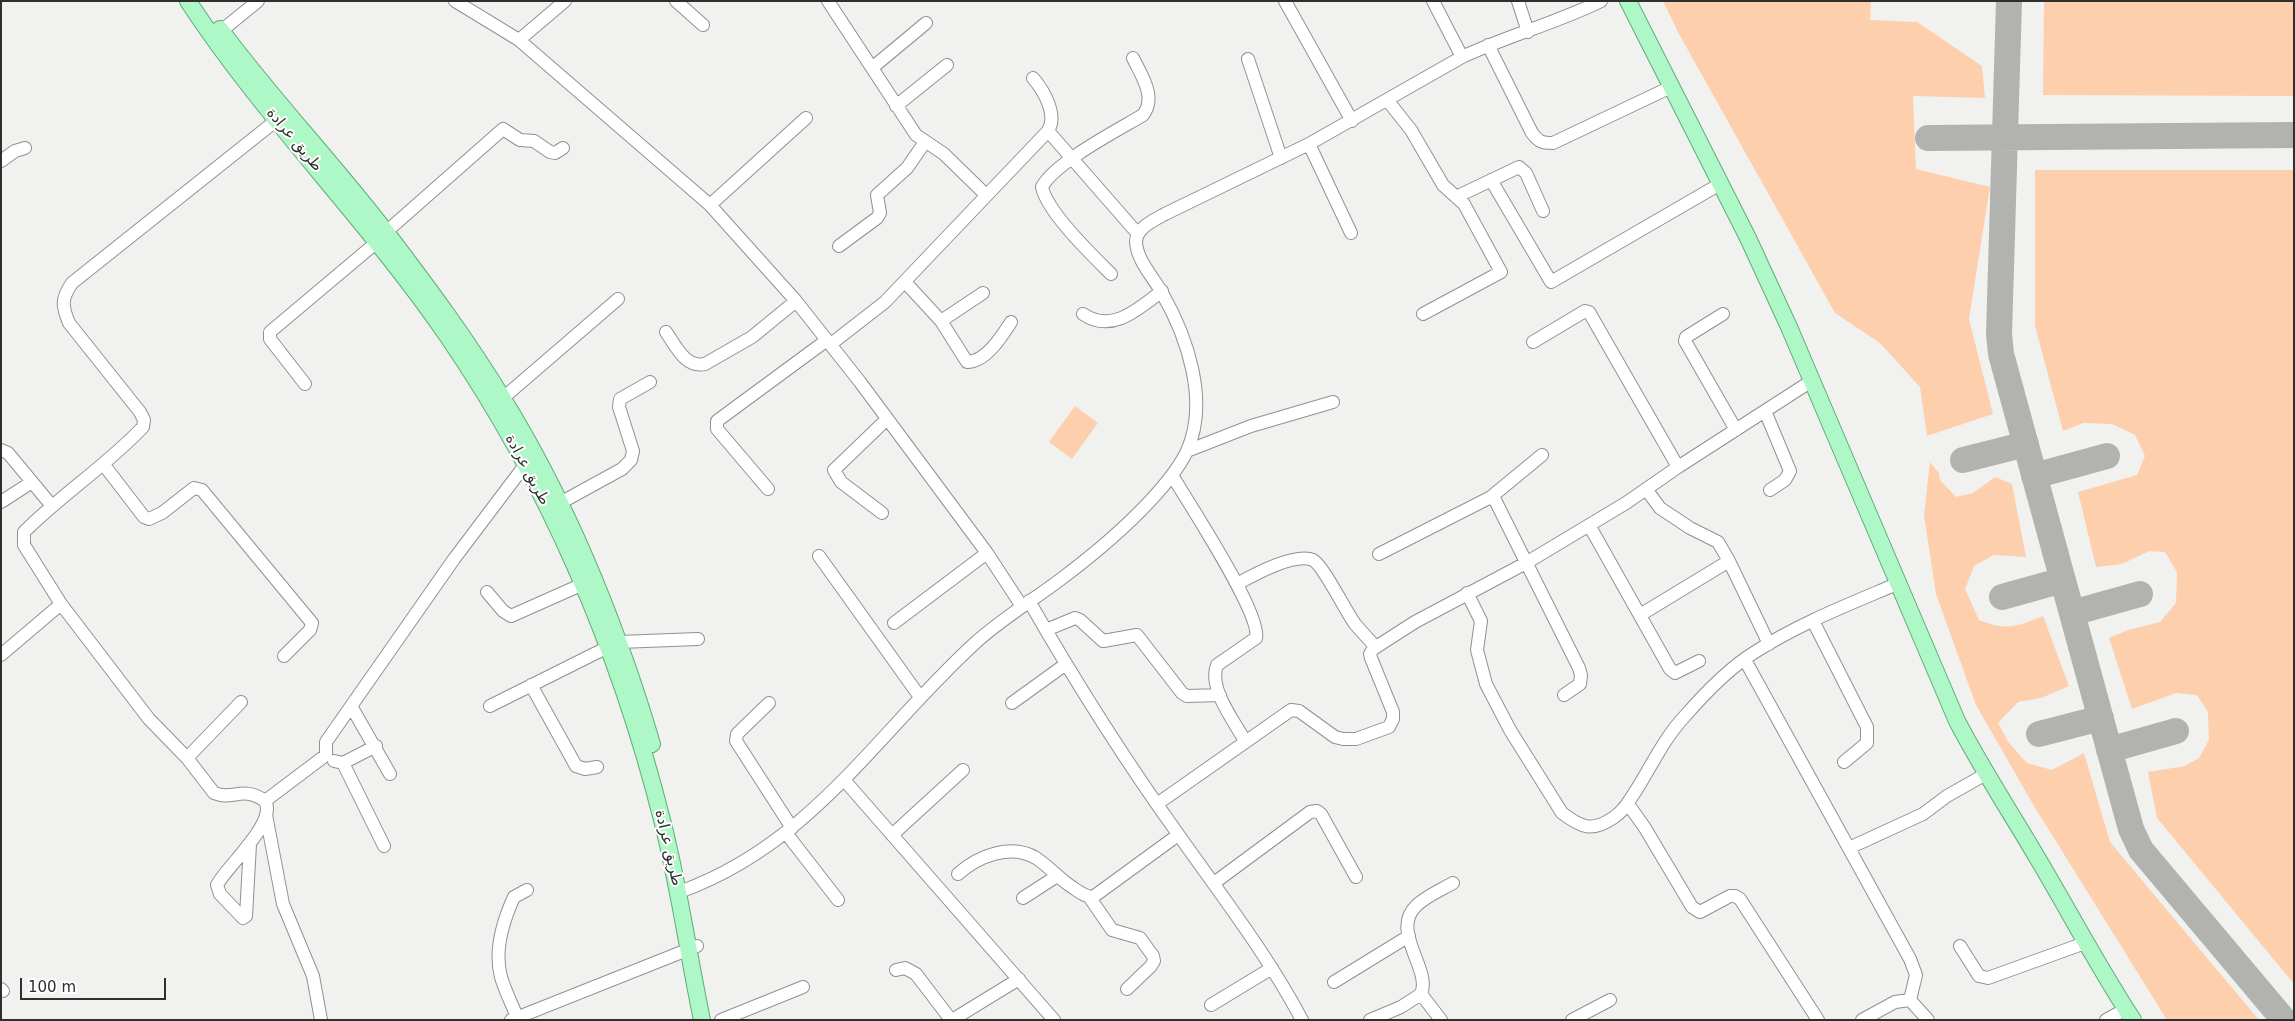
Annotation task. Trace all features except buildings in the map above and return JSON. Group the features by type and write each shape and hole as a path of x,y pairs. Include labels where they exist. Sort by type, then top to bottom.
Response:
{"main road":[{"name":"طريق عرادة","path":"188,1 213,38 282,115 456,327 503,398 560,503 586,560 614,644"},
{"name":"طريق عرادة","path":"201,1 282,115"},
{"path":"1628,1 1748,238 1813,380 1870,520 1899,583 1957,721 1986,774 2039,860 2085,943 2130,1014"},
{"name":"طريق عرادة","path":"381,237 399,268 453,345 492,406 525,465 572,557 640,703 666,795 692,948 702,1020"},
{"name":"طريق عرادة","path":"692,948 711,1020"}],"street":[{"path":"221,31 258,1"},
{"path":"456,1 519,40 710,205 796,300 1046,630 1157,804 1272,968 1302,1020"},
{"path":"519,40 565,1"},
{"path":"676,1 703,25"},
{"path":"828,1 916,134 944,154 986,195"},
{"path":"1285,1 1352,121"},
{"path":"1433,1 1462,57"},
{"path":"1518,1 1528,32"},
{"path":"682,891 759,853 789,831 845,781 920,697 973,645 1025,603 1061,579 1118,534 1172,475 1187,451 1196,425 1194,380 1181,330 1162,291 1139,254 1136,243 1138,234 1143,227 1165,214 1309,144 1462,57 1488,45 1528,32 1584,6 1601,1"},
{"path":"872,68 926,23"},
{"path":"1488,45 1532,133 1538,140 1544,143 1553,143 1671,87"},
{"path":"1111,274 1076,237 1044,197 1042,187 1045,181 1073,158 1143,115 1148,109 1149,95 1133,58"},
{"path":"1248,59 1281,158"},
{"path":"896,106 948,65"},
{"path":"768,489 717,429 716,421 885,302 1048,131 1051,119 1045,96 1033,78"},
{"path":"1388,100 1411,130 1443,185 1464,204 1501,272 1423,314"},
{"path":"250,844 246,916 242,918 220,894 217,884 250,844 266,815 268,809 265,801 255,795 244,792 220,796 214,793 187,758 149,719 61,604 24,545 23,538 24,532 52,506 104,465 143,427 144,420 140,412 69,323 63,308 65,293 72,283 282,115"},
{"path":"710,205 806,118"},
{"path":"305,384 270,339 270,332 503,129 520,140 534,141 550,152 555,153 563,148"},
{"path":"1048,131 1138,234"},
{"path":"839,246 877,218 880,213 877,196 907,168 925,142"},
{"path":"1309,144 1351,233"},
{"path":"1,160 15,151 25,148"},
{"path":"1456,197 1519,167 1523,169 1543,211"},
{"path":"1491,180 1551,282 1720,184"},
{"path":"905,282 941,321 965,360 970,362 996,343 1011,322"},
{"path":"1083,314 1093,321 1100,323 1113,321 1136,310 1162,291"},
{"path":"941,321 983,293"},
{"path":"503,398 618,299"},
{"path":"666,332 688,362 698,366 705,364 752,337 796,300"},
{"path":"1532,342 1585,311 1589,312 1678,466"},
{"path":"1724,314 1686,337 1685,341 1736,430"},
{"path":"1157,804 1245,741 1287,713 1295,710 1335,736 1343,739 1356,739 1389,727 1393,719 1393,712 1370,654 1376,647 1394,634 1467,593 1526,563 1589,525 1646,490 1678,466 1813,380"},
{"path":"560,503 622,469 631,460 633,451 619,407 620,399 650,382"},
{"path":"1187,451 1251,426 1333,402"},
{"path":"1765,411 1790,471 1785,480 1770,490"},
{"path":"882,513 840,482 834,470 887,419"},
{"path":"1,450 8,453 52,506"},
{"path":"1379,554 1491,496 1542,455"},
{"path":"104,465 144,517 149,519 162,513 194,488 202,490 312,623 310,630 284,656"},
{"path":"376,746 342,762 333,760 326,755 324,748 326,742 454,559 525,465"},
{"path":"1172,475 1237,584 1257,632 1256,638 1217,665 1214,680 1245,741"},
{"path":"1,502 32,482"},
{"path":"1646,490 1660,508 1690,528 1718,542 1769,644"},
{"path":"1491,496 1495,500 1581,675 1580,684 1564,695"},
{"path":"1589,525 1674,672 1699,661"},
{"path":"894,623 987,553"},
{"path":"819,556 920,697"},
{"path":"1237,584 1257,573 1284,563 1302,559 1313,560 1321,569 1354,623 1376,647"},
{"path":"1640,615 1728,560"},
{"path":"1467,593 1481,622 1477,650 1486,684 1510,730 1562,814 1574,823 1591,828 1614,818 1628,804 1661,748 1684,717 1730,671 1769,644 1813,621 1899,583"},
{"path":"487,592 503,612 512,616 583,584"},
{"path":"1,655 61,604"},
{"path":"1046,630 1076,618 1103,640 1137,635 1182,693 1188,696 1220,695"},
{"path":"1813,621 1867,727 1867,742 1844,762"},
{"path":"490,706 614,644 698,639"},
{"path":"1745,660 1910,959 1916,974 1910,1000"},
{"path":"1012,703 1066,664"},
{"path":"531,685 576,766 585,769 597,767"},
{"path":"187,758 240,702"},
{"path":"769,702 737,734 736,741 789,831 838,900"},
{"path":"351,706 376,746 390,774"},
{"path":"265,801 326,755"},
{"path":"342,762 384,846"},
{"path":"892,835 963,770"},
{"path":"1849,848 1923,814 1947,796 1986,774"},
{"path":"845,781 1054,1020"},
{"path":"1628,804 1645,828 1692,908 1700,912 1730,896 1740,899 1818,1020"},
{"path":"1214,883 1310,812 1317,811 1321,814 1356,877"},
{"path":"266,815 283,904 313,976 321,1020"},
{"path":"1090,898 1178,835"},
{"path":"958,874 993,854 1017,851 1036,858 1057,876 1090,898 1112,930 1140,938 1154,956 1151,966 1127,990"},
{"path":"1023,898 1057,876"},
{"path":"1370,1020 1401,1007 1421,994 1424,984 1409,936 1409,919 1417,905 1452,883"},
{"path":"527,890 514,897 505,922 499,949 502,978 514,1018 692,948"},
{"path":"1334,982 1409,936"},
{"path":"1960,946 1979,976 1988,978 2085,943"},
{"path":"896,970 905,968 916,974 952,1020 1019,979"},
{"path":"1211,1005 1272,968"},
{"path":"721,1020 803,987"},
{"path":"1421,994 1441,1020"},
{"path":"1572,1020 1610,1000"},
{"path":"1862,1020 1895,1002 1910,1000"},
{"path":"1910,1000 1928,1020"},
{"path":"2106,1020 2130,1014"}],"shaded area":[{"path":"1663,1 1871,1 1870,20 1917,22 1982,66 1985,98 1913,96 1916,169 1990,187 1969,319 1993,414 1927,436 1920,387 1880,343 1835,313 1679,34"},
{"path":"2044,1 2294,1 2294,96 2043,95"},
{"path":"2035,170 2294,170 2294,984 2157,818 2148,772 2185,766 2199,758 2209,740 2208,712 2197,695 2176,693 2132,709 2109,638 2128,630 2160,622 2176,603 2177,572 2165,552 2149,551 2122,564 2096,567 2078,492 2137,475 2145,456 2135,435 2112,424 2083,423 2063,431 2035,326"},
{"path":"1075,406 1098,423 1072,459 1049,442"},
{"path":"1930,462 1939,473 1940,480 1956,497 1973,493 1995,477 2012,484 2026,557 1994,555 1974,566 1965,589 1979,620 1997,626 2011,626 2043,616 2069,686 2041,698 2018,702 1998,723 2009,743 2027,763 2052,770 2084,753 2110,842 2259,1020 2167,1020 2034,806 1976,705 1936,594 1924,515"}],"taxiway":[{"path":"2009,1 1999,334 2001,354 2131,829 2141,850 2284,1020"},
{"path":"1928,138 2294,135"},
{"path":"1963,460 2026,444"},
{"path":"2034,476 2107,456"},
{"path":"2002,597 2063,580"},
{"path":"2072,613 2140,594"},
{"path":"2039,734 2101,718"},
{"path":"2109,750 2176,731"}]}
